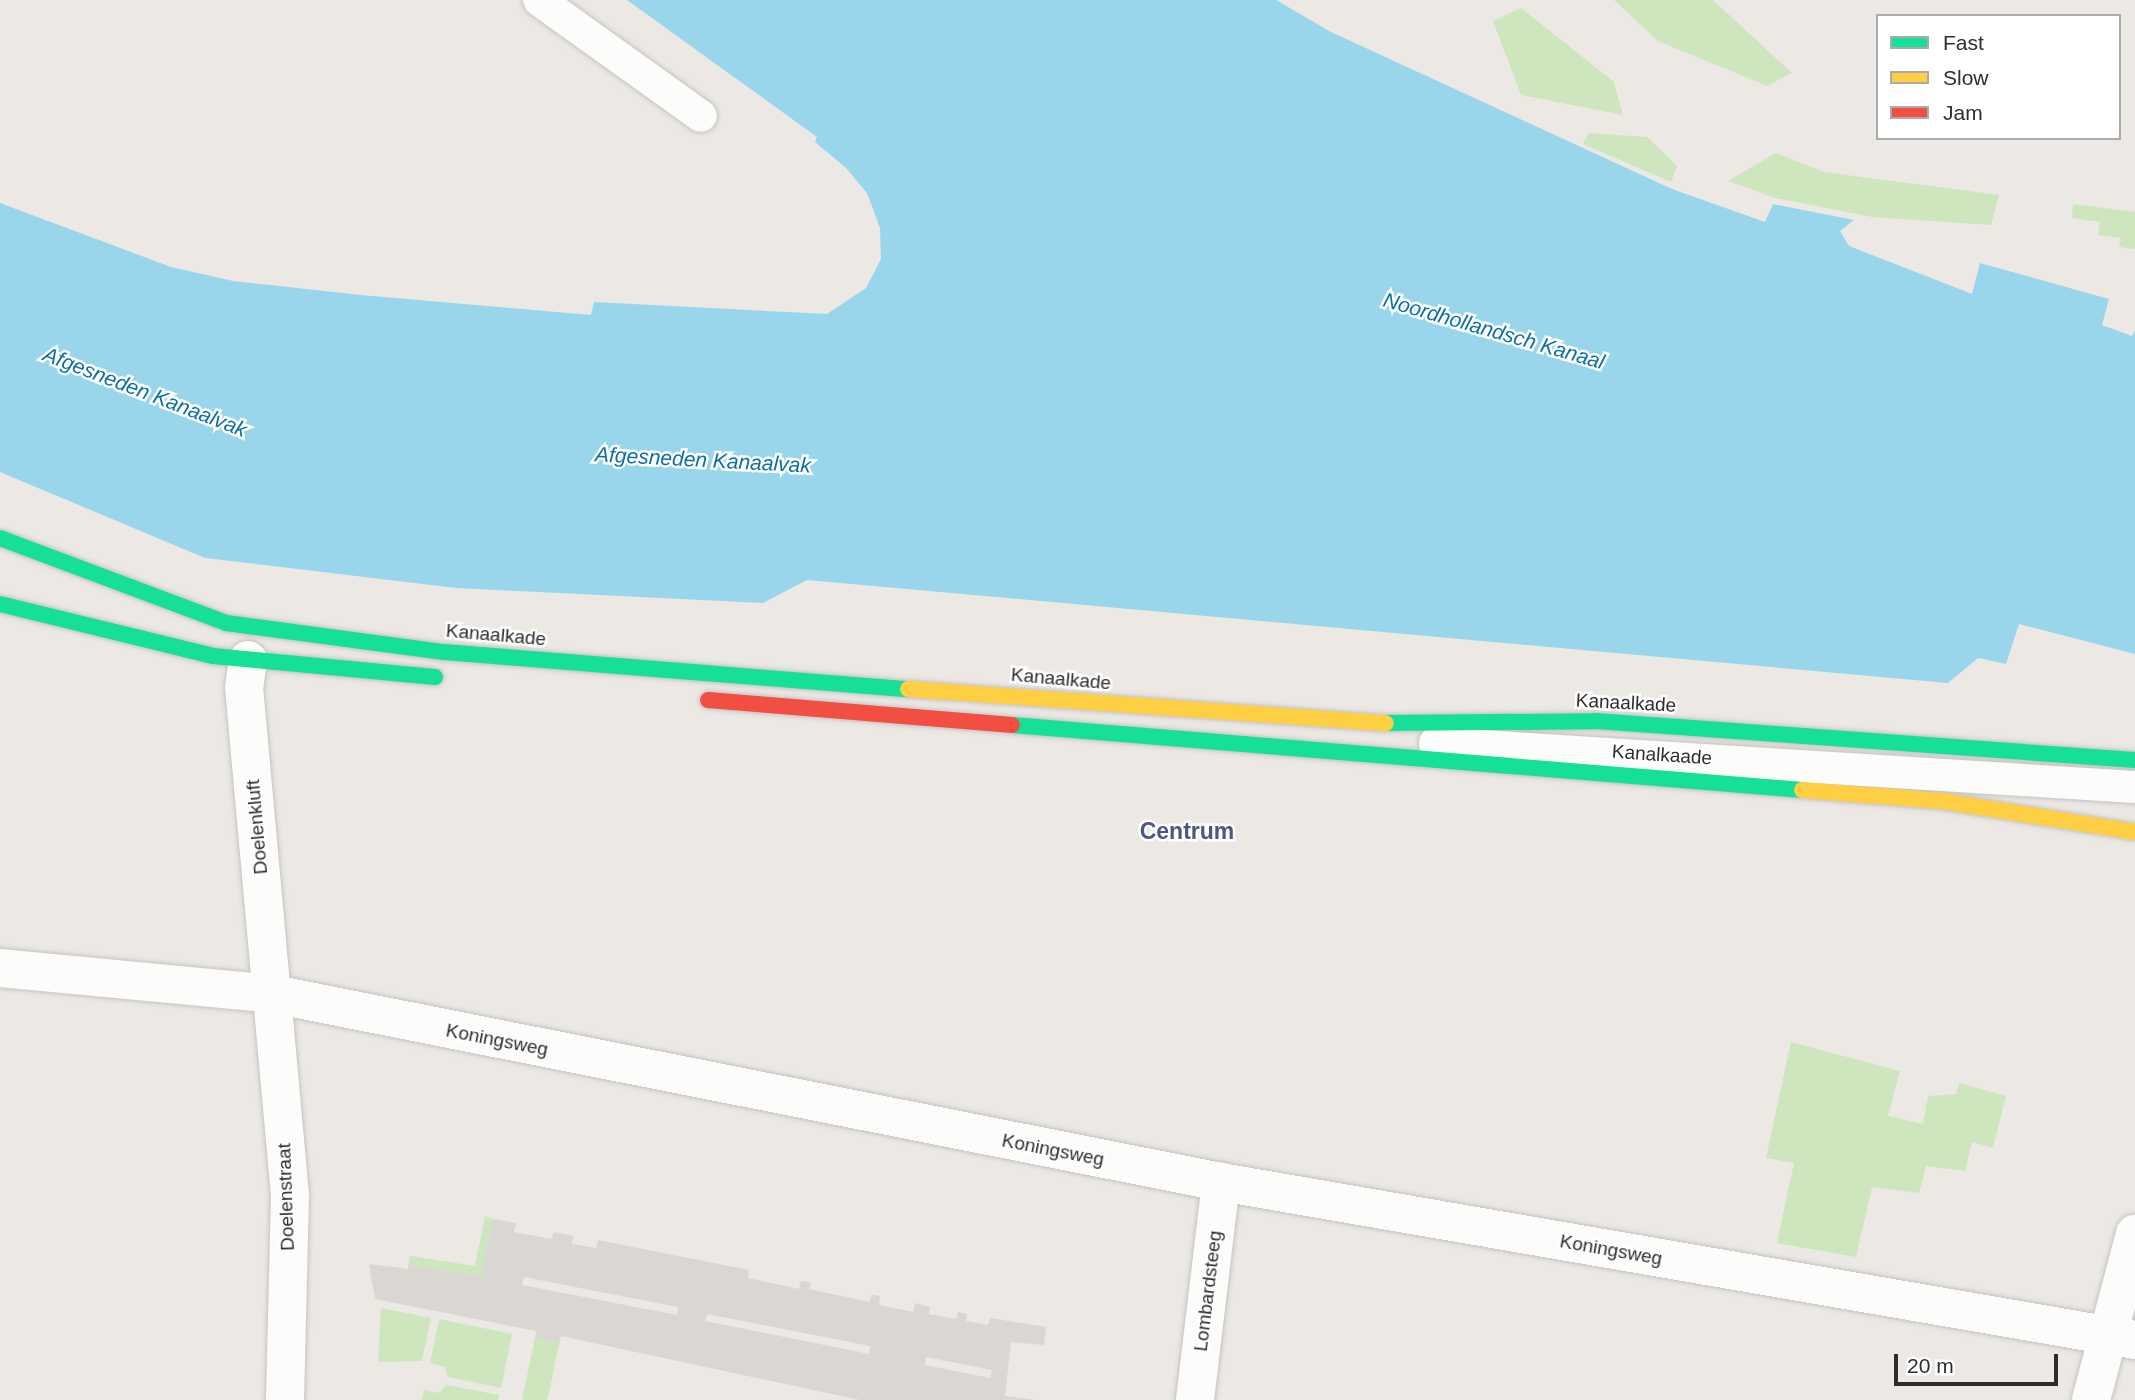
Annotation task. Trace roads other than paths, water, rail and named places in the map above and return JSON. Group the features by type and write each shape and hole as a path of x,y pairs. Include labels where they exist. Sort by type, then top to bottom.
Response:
{"street":[{"name":"Kanaalkade","path":"0,538 226,623 444,652 1335,724 1596,721 2135,760"},
{"path":"0,604 172,648 248,660 456,678"},
{"name":"Doelenkluft","path":"248,660 244,688 273,994"},
{"path":"691,699 1942,801 2135,832"},
{"name":"Koningsweg","path":"0,968 273,994 1221,1182 2121,1337"},
{"name":"Doelenstraat","path":"273,994 290,1195 285,1400"},
{"name":"Lombardsteeg","path":"1195,1400 1221,1182"},
{"path":"2091,1400 2121,1337 2135,1234"}],"lane":[{"path":"539,0 701,116"},
{"name":"Kanalkaade","path":"1188,741 1521,744 2135,787"}],"water":[{"path":"627,0 1276,0 1331,32 1672,189 1765,222 1773,204 1854,220 1840,231 1849,246 1972,294 1980,263 2109,299 2102,325 2132,336 2135,330 2135,654 2019,624 2006,664 1978,658 1948,683 807,580 763,603 456,588 205,558 0,472 0,203 171,267 233,281 361,295 591,315 594,302 827,314 866,288 881,259 880,228 867,193 846,168 815,142 817,137"}],"district":[{"name":"Centrum","path":"1187,831"}],"water label":[{"name":"Noordhollandsch Kanaal","path":"1494,331"},
{"name":"Afgesneden Kanaalvak","path":"145,392"},
{"name":"Afgesneden Kanaalvak","path":"703,460"}]}
